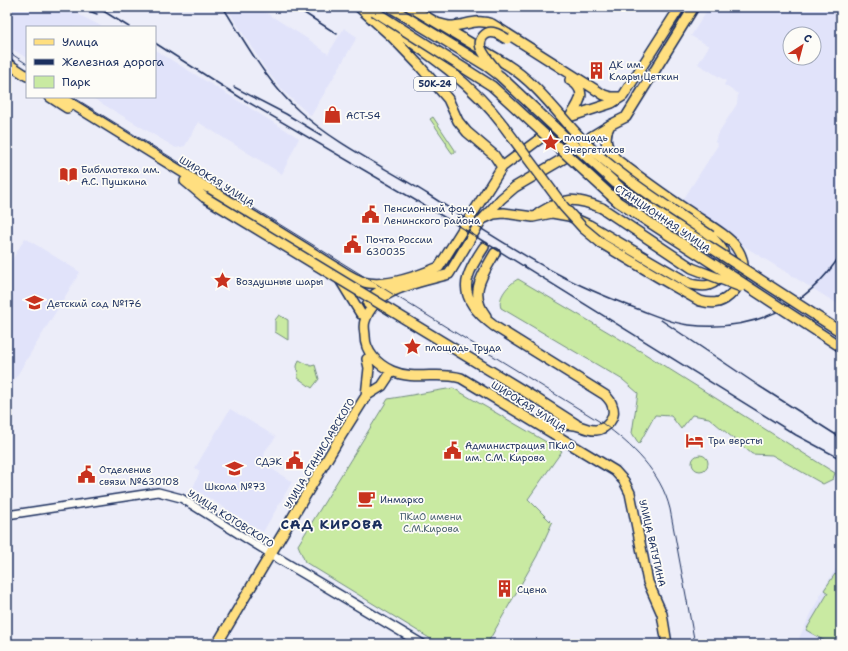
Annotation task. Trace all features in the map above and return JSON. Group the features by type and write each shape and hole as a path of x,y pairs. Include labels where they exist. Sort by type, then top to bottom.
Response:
{"main road":[{"path":"359,7 417,46 444,67 488,107 564,207 583,228 601,243 700,301 715,303 724,300 732,294 742,277 743,267 741,256 736,246 726,237 668,198 617,160 608,150 606,142 606,134 610,125"},
{"name":"50К-24","path":"359,7 392,37 418,64 448,99 458,121 494,156 502,167"},
{"name":"СТАНЦИОННАЯ УЛИЦА","path":"390,7 488,67 500,76 626,192 841,332"},
{"path":"410,7 506,64 531,83 588,145 607,162 626,178 711,236 723,252 724,266 716,281 709,285 701,286 690,284 589,225 569,216 552,213 533,217 504,213 494,214 483,219"},
{"path":"569,117 612,103 622,97 680,7"},
{"path":"390,373 377,361 367,348 364,322 369,312 381,298 403,286 449,274 483,219 501,199 515,187 573,152 592,136 626,117 694,7"},
{"name":"СТАНЦИОННАЯ УЛИЦА","path":"372,9 492,86 618,202 841,347"},
{"path":"437,23 449,26 480,21 492,24 604,95 611,97 622,97"},
{"path":"390,373 374,366 367,359 362,350 358,320 361,314 375,294 400,280 422,274 439,267 502,167 569,117 581,97 579,88 575,83 507,39 495,32 490,32 485,34 480,42 484,52 500,76"},
{"path":"7,63 26,75"},
{"path":"7,70 26,82"},
{"name":"ШИРОКАЯ УЛИЦА","path":"52,98 335,275 340,279 361,314"},
{"name":"ШИРОКАЯ УЛИЦА","path":"63,98 346,274 363,282 378,284 400,280"},
{"path":"185,181 204,197 579,426 594,431 604,428 612,416 613,408 609,400 597,390 494,326 482,317 474,308 467,288 467,278 484,247"},
{"path":"533,217 550,206 566,201 576,199 586,202 602,208 692,268 762,296"},
{"path":"494,326 481,308 478,293 480,279 495,253"},
{"path":"366,396 369,368 367,359"},
{"path":"366,396 382,386 390,373"},
{"name":"ШИРОКАЯ УЛИЦА","path":"390,373 406,380 424,376 452,375 461,378 614,471 624,481 630,493"},
{"name":"УЛИЦА СТАНИСЛАВСКОГО","path":"218,644 366,396"},
{"path":"534,422 541,424 579,426"},
{"name":"УЛИЦА ВАТУТИНА","path":"630,493 648,582 662,614 667,644"},
{"name":"УЛИЦА КОТОВСКОГО","path":"271,554 422,644"}],"street":[{"name":"УЛИЦА КОТОВСКОГО","path":"7,515 158,492 181,498 271,554"}],"shaded area":[{"path":"13,7 64,7 101,26 26,26 26,57 7,46 7,15"},
{"path":"226,7 257,7 311,41 328,54 344,28 357,37 311,116 284,92 266,70"},
{"path":"709,7 841,7 841,306 729,237 681,203 718,145 715,142 717,135 737,104 738,94 724,85 726,81 698,64 709,46 691,36"},
{"path":"156,51 299,138 282,174 198,122 185,146 176,148 93,98 156,98"},
{"name":"Детский сад №176","path":"25,238 80,272 7,392 7,268"},
{"name":"Школа №73","path":"230,409 276,437 265,451 263,463 292,482 263,532 193,488 200,471 195,468"},
{"path":"836,568 841,571 841,644 804,644 798,640 823,590"}],"green space":[{"path":"433,117 455,150 455,153 452,153 430,119"},
{"path":"518,279 642,352 835,473 833,479 823,484 772,455 752,454 709,418 692,415 681,429 671,416 655,415 639,444 632,433 638,393 623,380 501,308 500,304 502,295 511,284"},
{"path":"279,315 288,320 288,340 275,332 275,320"},
{"path":"299,360 311,366 315,365 319,379 312,388 298,378 297,366"},
{"name":"ПКиО имени С.М.Кирова","path":"453,388 562,451 528,499 552,523 537,556 487,644 439,644 305,562 298,545 388,399"},
{"path":"700,455 706,457 708,463 706,469 700,471 694,469 692,463 694,457"},
{"path":"835,574 841,578 841,634 835,644 830,644 806,630 828,593 824,590"}],"tram line":[{"path":"7,51 26,63"},
{"path":"75,98 613,431 644,460 660,483 666,496 670,509 695,644"}],"railway":[{"path":"79,7 97,14"},
{"path":"97,7 127,26"},
{"path":"223,7 257,62 277,88 287,100 314,124 346,146 429,195 525,256 567,279 615,300 661,318 689,325 712,326 756,320 795,302 812,289 827,273 841,254"},
{"path":"295,7 337,34"},
{"path":"156,44 241,98 449,220 796,435 841,459"},
{"path":"234,87 286,114 321,135"},
{"path":"661,320 759,386 841,438"}],"place":[{"name":"ДК им. Клары Цеткин","path":"596,70"},
{"name":"АСТ-54","path":"333,115"},
{"name":"площадь Энергетиков","path":"551,143"},
{"name":"Библиотека им. А.С. Пушкина","path":"68,175"},
{"name":"Пенсионный фонд Ленинского района","path":"371,214"},
{"name":"Почта России 630035","path":"353,245"},
{"name":"Воздушные шары","path":"223,281"},
{"name":"Детский сад №176","path":"34,303"},
{"name":"площадь Труда","path":"412,347"},
{"name":"Три версты","path":"695,440"},
{"name":"Администрация ПКиО им. С.М. Кирова","path":"452,451"},
{"name":"СДЭК","path":"295,461"},
{"name":"Школа №73","path":"235,469"},
{"name":"Отделение связи №630108","path":"86,475"},
{"name":"Инмарко","path":"367,499"},
{"name":"Сцена","path":"504,589"}],"district":[{"name":"САД КИРОВА","path":"332,524"}]}
